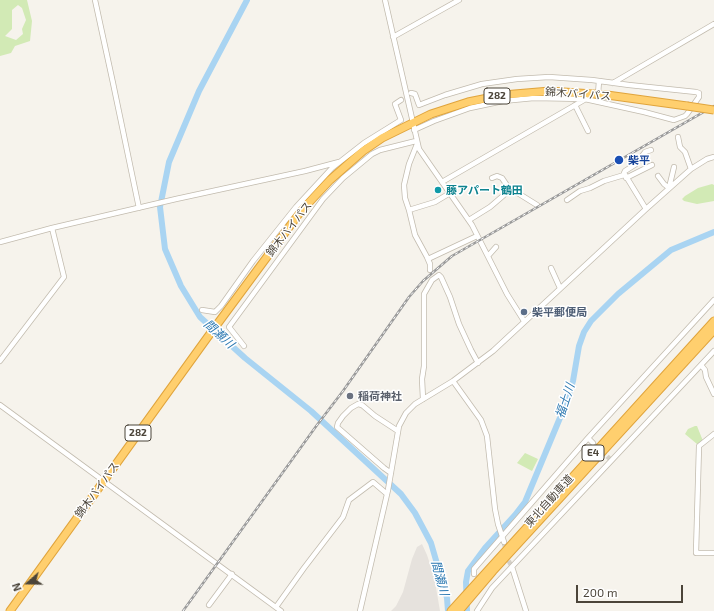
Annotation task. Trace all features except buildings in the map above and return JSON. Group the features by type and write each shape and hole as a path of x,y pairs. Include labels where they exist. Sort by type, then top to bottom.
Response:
{"highway":[{"name":"錦木バイパス","path":"10,611 208,336 301,211 313,197 363,151 382,138 413,127 431,114 486,97 535,92 586,96 598,94 714,110"},
{"name":"東北自動車道","path":"450,611 714,321"},
{"name":"東北自動車道","path":"459,611 714,330"}],"street":[{"path":"95,0 114,83 139,208"},
{"path":"385,0 419,149 469,220 524,321"},
{"path":"393,37 459,0"},
{"path":"613,83 714,24"},
{"path":"411,93 415,94 419,105 464,89 500,81 549,77 599,80 699,93 699,97 685,116 674,120 586,96 575,105 442,182"},
{"path":"598,94 599,80"},
{"path":"202,310 215,312 221,306 253,261 296,207 320,180 339,162 369,139 401,120 395,104 401,100"},
{"path":"575,105 588,131"},
{"path":"678,137 680,147 685,152 691,169"},
{"path":"417,142 408,164 404,185 404,198 409,210 415,235 428,259 430,270"},
{"path":"244,346 229,327 323,199 346,175 372,154 380,150 417,142"},
{"path":"646,209 625,176 625,171 636,164 645,152 651,150"},
{"path":"360,611 388,492 398,431 401,420 406,413 415,404 453,381 493,351 669,188 691,169 714,157"},
{"path":"0,242 176,198 339,162"},
{"path":"567,200 580,191 604,181 625,176 652,165"},
{"path":"669,188 674,167"},
{"path":"492,178 497,176 502,178 508,187 537,205"},
{"path":"658,176 669,188"},
{"path":"469,220 498,201 504,195 508,187"},
{"path":"409,210 435,202 450,193"},
{"path":"0,361 64,277 52,228"},
{"path":"428,259 477,236"},
{"path":"488,256 496,247"},
{"path":"551,268 560,288"},
{"path":"423,399 424,294 432,280 439,274 442,277 450,297 459,324 478,363"},
{"path":"474,574 474,569 501,537 588,438 714,300"},
{"path":"477,611 492,588 714,351"},
{"path":"701,364 705,370 706,377 714,394"},
{"path":"453,381 481,420 487,436 498,524 501,537 504,542"},
{"path":"391,474 337,427 338,423 351,408 358,404 362,404 375,416 398,431"},
{"path":"0,405 281,611"},
{"path":"714,434 698,446 696,553 714,553"},
{"path":"588,438 592,443"},
{"path":"276,607 344,517 349,500 373,482 388,492"},
{"path":"512,567 526,611"},
{"path":"209,605 232,574"}],"shaded area":[{"path":"422,544 434,576 440,611 391,611 396,606 403,592 412,559 417,547"}],"green space":[{"path":"0,0 27,0 32,21 30,41 15,46 11,53 0,56","holes":["18,5 22,8 26,20 22,29 23,34 16,40 5,36 12,29 12,10"]},
{"path":"712,184 714,185 714,201 697,204 684,201 682,199 698,188"},
{"path":"697,426 703,441 697,444 685,434 688,429"},
{"path":"525,453 538,459 532,471 517,463"}],"waterway":[{"name":"間瀬川","path":"247,0 199,91 169,162 160,207 165,249 181,286 200,317 245,358 311,411 401,494 415,513 431,543 447,598 448,611"},
{"name":"福士川","path":"467,611 466,582 468,571 485,548 525,502 567,401 573,381 579,346 584,332 591,321 618,294 671,250 714,232"}],"tunnel":[{"path":"593,443 610,459"},
{"path":"504,542 506,556 512,567"}],"railway":[{"path":"183,611 343,391 409,297 423,281 452,256 714,106"}],"place":[{"name":"柴平","path":"619,160"},
{"name":"藤アパート鶴田","path":"438,190"},
{"name":"柴平郵便局","path":"524,312"},
{"name":"稲荷神社","path":"350,396"}]}
